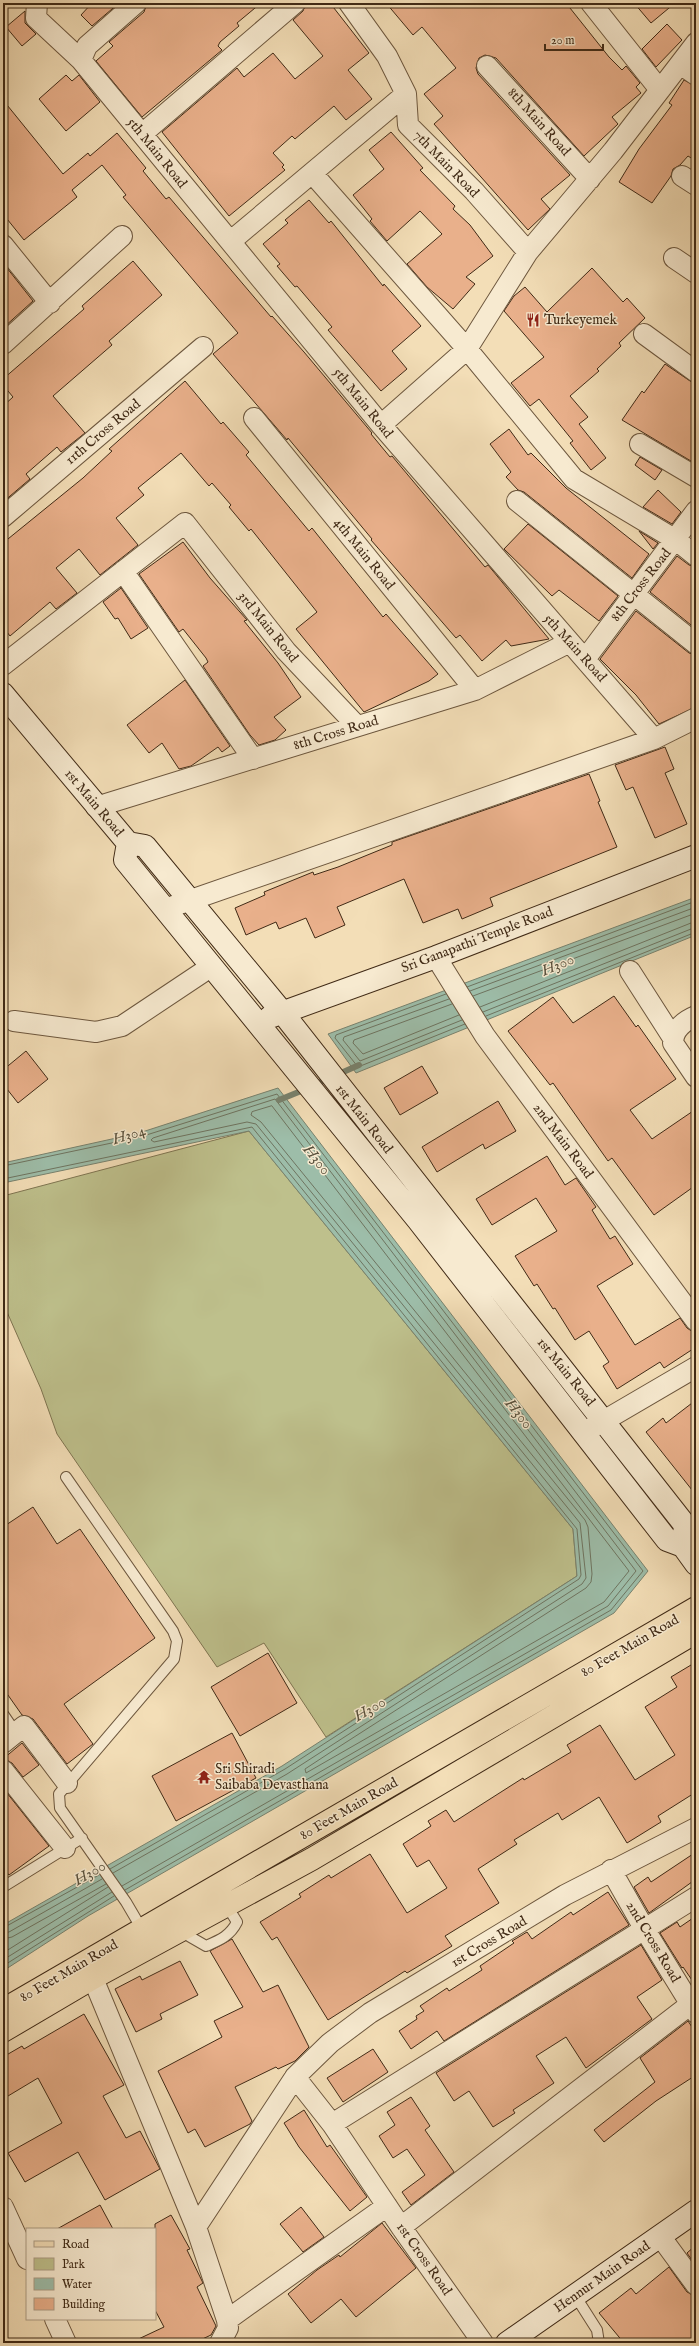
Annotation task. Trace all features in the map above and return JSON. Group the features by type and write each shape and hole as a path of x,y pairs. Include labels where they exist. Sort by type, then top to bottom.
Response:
{"main road":[{"name":"80 Feet Main Road","path":"3,2010 90,1970 147,1938 696,1608"},
{"name":"80 Feet Main Road","path":"147,1938 180,1931 326,1851 696,1632"},
{"name":"80 Feet Main Road","path":"3,2031 90,1970"}],"street":[{"name":"5th Main Road","path":"37,3 36,18 81,60 381,425 568,643 586,658 654,739"},
{"path":"81,60 87,46 136,3"},
{"path":"142,134 295,3"},
{"name":"7th Main Road","path":"349,3 387,56 406,94 408,125 474,191 528,252"},
{"path":"591,3 660,90"},
{"path":"381,425 467,349 528,252 590,179 696,43"},
{"path":"680,64 696,75"},
{"name":"8th Main Road","path":"487,66 590,179"},
{"path":"231,241 406,94"},
{"path":"312,173 467,349 574,478 676,540 696,556"},
{"path":"3,344 50,303 122,236"},
{"path":"3,245 50,303"},
{"path":"674,258 696,273"},
{"path":"644,334 696,372"},
{"name":"11th Cross Road","path":"3,517 203,347"},
{"name":"4th Main Road","path":"254,418 475,690"},
{"path":"640,444 696,477"},
{"path":"517,501 696,644"},
{"name":"8th Cross Road","path":"586,658 676,540 696,511"},
{"name":"3rd Main Road","path":"123,571 185,523 286,651 357,726"},
{"path":"3,665 123,571 253,759"},
{"name":"8th Cross Road","path":"96,807 475,690 568,643"},
{"name":"1st Main Road","path":"3,694 96,807 128,843 146,846 282,1012 685,1525 683,1546"},
{"path":"165,909 188,899 654,739 696,718"},
{"path":"128,843 125,860 418,1220 667,1540 683,1546 696,1564"},
{"name":"Sri Ganapathi Temple Road","path":"258,1023 282,1012 436,957 696,856"},
{"name":"2nd Main Road","path":"436,957 485,1036 696,1321"},
{"path":"14,1021 96,1032 109,1030 122,1026 212,966"},
{"path":"630,971 673,1038 673,1044 696,1077"},
{"path":"673,1038 691,1018"},
{"path":"583,1433 696,1367"},
{"path":"9,1738 24,1726 67,1783"},
{"path":"3,1770 65,1848"},
{"name":"1st Cross Road","path":"196,2227 295,2077 330,2043 370,2013 565,1895 611,1870 696,1828"},
{"name":"2nd Cross Road","path":"611,1870 645,1930 692,1999"},
{"path":"332,2124 696,1897"},
{"path":"90,1970 196,2227 227,2320 228,2328 220,2343"},
{"path":"401,2227 692,1999"},
{"name":"1st Cross Road","path":"295,2077 332,2124 401,2227 483,2343"},
{"path":"227,2320 387,2206"},
{"path":"3,2207 26,2257"},
{"name":"Hennur Main Road","path":"507,2343 576,2297 696,2211"},
{"path":"660,2236 696,2285"},
{"path":"55,2320 66,2343"}],"lane":[{"path":"66,1477 173,1631 177,1642 174,1659 59,1794 60,1808 126,1902 147,1938"},
{"path":"3,1714 9,1738"},
{"path":"3,1887 82,1838"},
{"path":"576,2297 597,2330 599,2343"}],"green space":[{"path":"249,1131 573,1529 577,1576 326,1737 264,1643 217,1667 57,1434 41,1389 3,1303 3,1196"}],"water":[{"path":"696,897 696,935 356,1073 328,1034"},
{"path":"278,1088 648,1571 614,1613 88,1916 3,1971 3,1925 282,1766 577,1576 573,1529 249,1131 3,1183 3,1163 139,1133"}],"building":[{"path":"92,3 119,3 92,26 81,15"},
{"path":"147,3 261,3 237,23 239,26 220,42 218,46 222,50 142,117 96,61 113,46 109,42 144,12"},
{"path":"306,3 330,3 369,53 348,70 372,99 346,120 334,106 295,139 292,136 273,153 284,165 282,167 285,170 229,216 162,132 237,68 244,77 273,53 295,79 323,56 293,20 303,11"},
{"path":"386,3 566,3 609,57 622,70 626,66 640,83 636,87 641,93 612,117 618,124 584,156 496,58 485,55 479,58 476,68 478,74 570,175 541,199 550,209 528,230 434,124 443,116 424,94 456,68 422,27 413,35"},
{"path":"634,3 675,3 651,23"},
{"path":"25,11 25,23 36,34 22,46 6,27"},
{"path":"667,24 682,40 656,67 642,49"},
{"path":"66,75 72,81 79,75 100,102 66,131 39,99"},
{"path":"684,80 696,86 696,161 688,156 680,165 673,169 671,176 652,203 619,182 639,149 672,105 669,103"},
{"path":"3,100 63,174 88,153 90,156 117,133 146,168 143,171 166,199 169,197 271,317 272,316 304,352 372,433 371,434 390,457 392,456 485,567 488,565 549,639 511,646 506,640 482,661 460,635 456,638 371,540 372,539 288,438 287,440 213,354 238,333 123,197 126,195 102,165 72,190 77,197 24,240 3,214"},
{"path":"391,132 423,168 420,170 455,206 453,209 470,225 493,256 466,277 475,284 453,309 427,287 407,264 442,234 420,211 387,241 370,221 372,219 353,195 384,169 369,150"},
{"path":"309,200 329,223 331,221 383,286 384,284 421,326 392,351 407,369 381,391 328,330 332,327 297,286 295,287 277,266 280,264 263,244 288,223 285,220"},
{"path":"133,261 162,295 109,341 112,345 53,396 85,433 61,452 57,447 26,474 30,479 3,502 3,406 13,397 3,385 3,379 84,309 82,306"},
{"path":"3,263 33,301 3,328"},
{"path":"592,268 623,302 627,298 645,318 619,343 621,346 597,369 599,371 570,396 588,417 579,424 606,458 591,470 570,443 573,441 539,399 530,406 511,383 544,357 504,311 514,296 525,287 547,312"},
{"path":"665,364 696,385 696,464 622,420 642,391 644,393"},
{"path":"185,381 221,424 223,422 249,452 246,455 309,531 312,528 383,617 386,614 438,674 429,681 364,712 296,629 317,612 251,529 249,531 229,507 231,505 212,483 209,486 181,453 138,488 144,495 116,518 138,545 100,575 79,549 56,568 77,593 56,609 50,602 10,636 3,627 3,543 83,478 112,451 109,449"},
{"path":"509,429 528,455 531,453 566,488 649,554 632,578 524,492 518,490 506,477 511,472 490,444"},
{"path":"640,457 662,470 655,480 635,465"},
{"path":"658,490 681,512 672,524 643,507"},
{"path":"528,524 618,596 599,621 559,590 552,596 504,549"},
{"path":"639,531 658,543 653,549"},
{"path":"183,542 210,578 247,620 244,621 278,663 301,697 274,717 286,730 275,740 259,745 250,735 203,666 208,662 206,658 183,629 179,632 139,574"},
{"path":"677,556 689,565 696,567 696,629 650,592"},
{"path":"121,588 148,628 131,639 118,618 115,619 103,602"},
{"path":"636,611 689,653 696,655 696,707 659,724 636,695 600,659"},
{"path":"185,680 230,746 222,752 218,747 191,766 179,769 162,743 149,753 127,725"},
{"path":"665,747 674,769 665,773 687,824 655,838 633,787 626,790 615,765"},
{"path":"589,774 600,801 598,802 617,847 490,898 493,906 462,919 458,909 423,923 404,879 337,907 345,925 315,938 306,918 279,929 276,922 246,935 235,908 265,895 264,892 313,872 314,875 338,867 392,845 392,842"},
{"path":"614,996 636,1027 638,1025 676,1079 630,1110 652,1139 696,1109 696,1185 654,1215 612,1158 608,1161 553,1083 550,1085 508,1031 553,997 573,1023"},
{"path":"26,1051 48,1079 18,1103 3,1084 3,1070"},
{"path":"422,1066 438,1093 400,1115 384,1088"},
{"path":"498,1101 516,1131 485,1149 483,1144 437,1172 422,1147"},
{"path":"547,1156 565,1185 576,1178 596,1207 592,1210 610,1239 615,1236 633,1264 597,1286 635,1345 680,1318 687,1328 696,1334 696,1347 664,1368 660,1362 617,1389 603,1366 609,1362 589,1331 575,1340 555,1308 553,1309 537,1284 534,1286 515,1256 557,1231 536,1198 492,1225 476,1199"},
{"path":"696,1400 696,1495 646,1432 663,1418 666,1423"},
{"path":"33,1507 57,1544 80,1529 155,1638 64,1704 93,1744 67,1764 33,1719 22,1715 3,1688 3,1527"},
{"path":"268,1653 297,1703 240,1736 211,1687"},
{"path":"696,1662 696,1792 658,1816 661,1822 627,1843 599,1797 562,1820 558,1813 514,1840 517,1844 478,1869 499,1903 445,1936 452,1946 407,1973 405,1971 328,2020 277,1937 272,1940 260,1922 301,1897 299,1894 329,1875 331,1878 370,1854 407,1913 447,1888 429,1860 417,1867 403,1844 431,1826 428,1821 446,1810 454,1822 523,1778 524,1780 571,1752 567,1745 600,1725 635,1780 675,1755 645,1707 677,1687 671,1677"},
{"name":"Sri Shiradi Saibaba Devasthana","path":"232,1733 256,1778 176,1821 152,1776"},
{"path":"22,1743 39,1765 23,1777 12,1763 3,1759"},
{"path":"3,1788 49,1846 9,1875 3,1868"},
{"path":"696,1852 696,1879 649,1913 634,1887 648,1877 651,1882"},
{"path":"608,1892 629,1925 444,2041 437,2031 411,2049 399,2031 417,2019 416,2016 424,2011 420,2006 447,1988 449,1991 482,1970 480,1966 514,1943 512,1941 527,1932 532,1939 571,1912 573,1915"},
{"path":"696,1916 696,1986 683,1967 682,1968 660,1933 677,1922 680,1927"},
{"path":"232,1939 263,1992 278,1985 309,2047 295,2061 278,2069 276,2067 235,2087 252,2121 250,2124 205,2147 195,2129 188,2133 158,2071 222,2037 214,2021 243,2007 210,1951"},
{"path":"641,1945 662,1980 637,1997 652,2019 586,2068 566,2037 536,2056 554,2083 513,2110 515,2113 493,2127 469,2091 454,2101 436,2073"},
{"path":"180,1961 198,1995 160,2014 162,2019 136,2032 115,1989 140,1976 142,1980"},
{"path":"84,2014 124,2085 103,2096 126,2138 140,2131 160,2169 105,2200 78,2152 25,2182 8,2153 62,2123 38,2078 3,2099 3,2057 22,2046 24,2049"},
{"path":"688,2021 696,2033 696,2075 656,2101 604,2142 594,2130 655,2082 640,2058"},
{"path":"373,2049 388,2072 343,2102 327,2078"},
{"path":"411,2097 430,2126 425,2130 454,2172 411,2205 402,2192 425,2175 407,2149 393,2158 379,2136 395,2125 387,2112"},
{"path":"304,2110 327,2147 330,2145 367,2197 350,2211 299,2147 284,2123"},
{"path":"100,2205 112,2228 59,2228"},
{"path":"301,2207 324,2237 303,2252 280,2224"},
{"path":"171,2215 190,2249 187,2250 203,2283 197,2287 216,2326 211,2335 194,2343 130,2343 164,2327 156,2312 155,2224"},
{"path":"382,2223 416,2268 356,2317 341,2299 311,2323 288,2294 317,2270 339,2255 340,2257"},
{"path":"696,2245 696,2266 687,2253"},
{"path":"669,2267 687,2292 696,2296 696,2336 687,2343 624,2343 599,2313 631,2288 636,2294"}],"waterway":[{"name":"H300","path":"314,1085 359,1065"},
{"name":"H300","path":"279,1100 306,1089"}],"place":[{"name":"Turkeyemek","path":"533,320"},
{"name":"Sri Shiradi Saibaba Devasthana","path":"204,1777"}],"water label":[{"name":"H304","path":"129,1135"}]}
